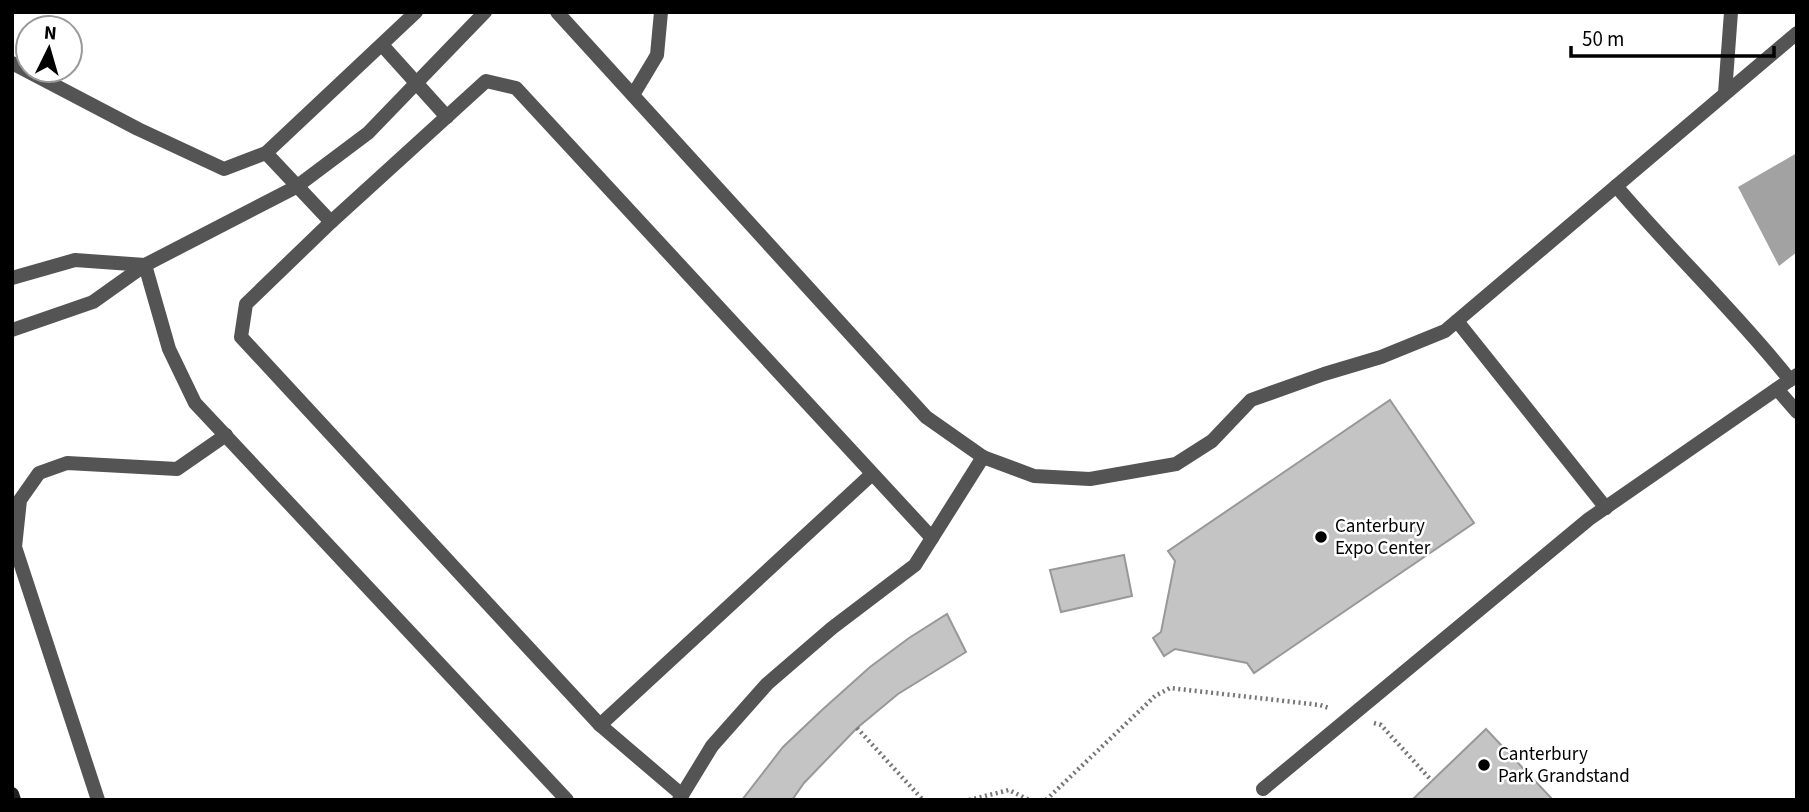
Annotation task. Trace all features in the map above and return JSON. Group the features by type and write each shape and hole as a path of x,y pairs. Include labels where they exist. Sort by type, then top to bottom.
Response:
{"street":[{"path":"12,793 14,800"}],"lane":[{"path":"12,63 138,129 224,169 266,153 416,12"},
{"path":"12,330 93,302 145,265 296,187 368,133 485,12"},
{"path":"557,12 926,417 983,457 1034,476 1090,479 1176,464 1212,440 1251,400 1381,357 1445,331 1797,33"},
{"path":"633,95 657,55 661,12"},
{"path":"1726,93 1731,12"},
{"path":"382,45 447,117"},
{"path":"932,538 516,88 486,81 331,222 246,304 241,337 600,725 680,797 712,746 767,684 832,628 915,565 932,538 983,457"},
{"path":"266,153 331,222"},
{"path":"1263,789 1589,519 1793,377 1663,241 1616,186"},
{"path":"12,278 75,260 145,265"},
{"path":"145,265 169,349 195,403 567,800"},
{"path":"1457,321 1606,508"},
{"path":"1777,389 1797,412"},
{"path":"98,800 15,547 20,500 39,473 67,463 177,469 226,435"},
{"path":"600,725 872,474"}],"path":[{"path":"1046,800 1155,696 1170,688 1320,705 1381,725 1430,779"},
{"path":"857,728 923,800"},
{"path":"969,800 1009,790 1029,800"}],"shaded area":[{"path":"1797,153 1797,252 1779,266 1738,187"}],"building":[{"name":"Canterbury Expo Center","path":"1390,400 1474,523 1254,673 1247,663 1175,649 1164,656 1153,638 1161,632 1175,561 1168,551"},
{"path":"1124,555 1132,596 1061,612 1050,570"},
{"path":"947,614 966,652 898,694 857,728 804,783 792,800 742,800 783,747 822,710 870,667"},
{"name":"Canterbury Park Grandstand","path":"1486,729 1553,800 1412,800"}],"place":[{"name":"Canterbury Expo Center","path":"1321,537"},
{"name":"Canterbury Park Grandstand","path":"1484,765"}]}
